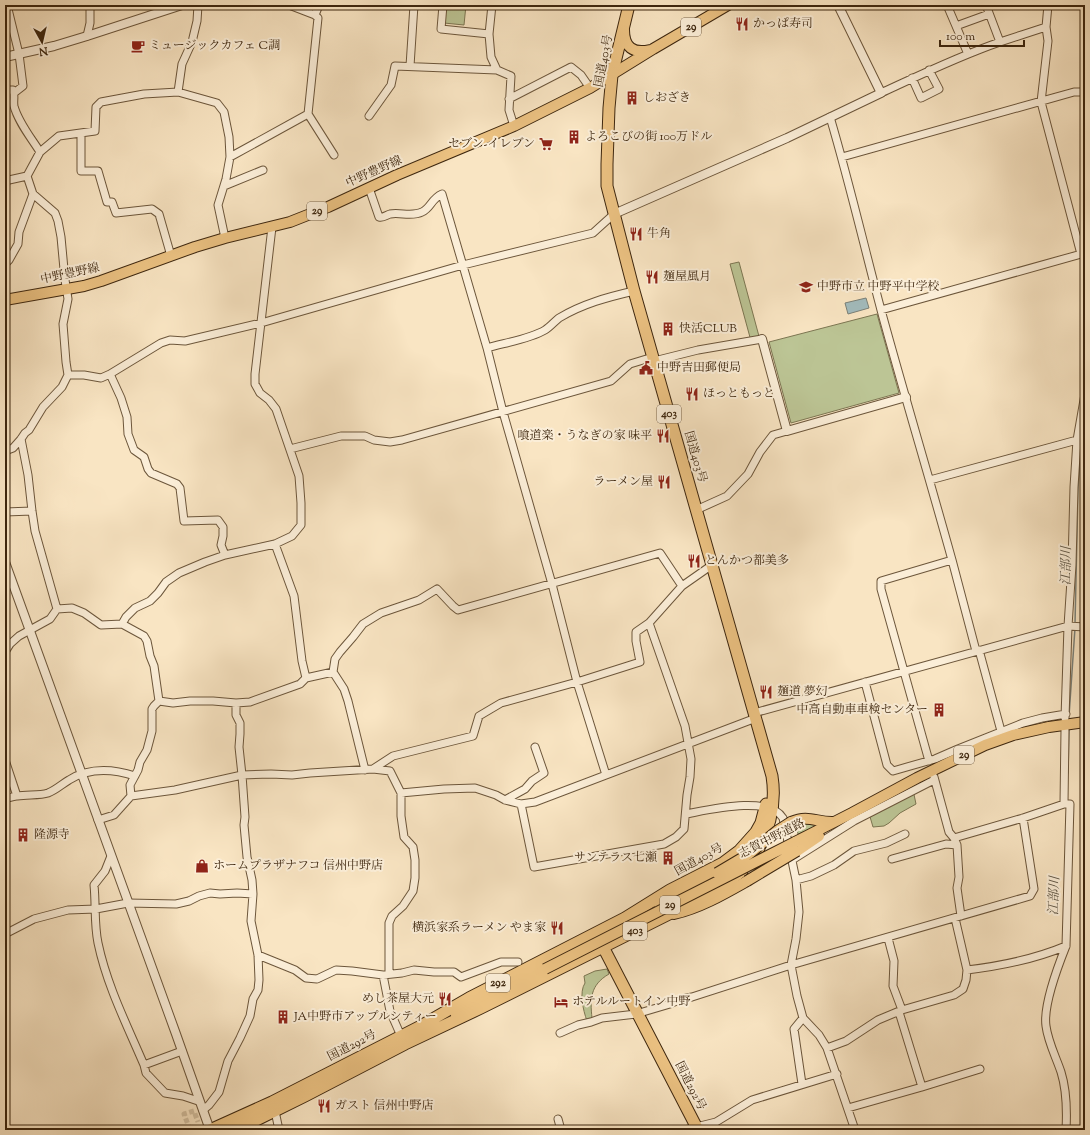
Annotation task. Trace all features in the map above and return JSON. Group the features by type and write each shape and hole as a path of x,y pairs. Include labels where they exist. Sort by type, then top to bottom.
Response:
{"highway":[{"name":"国道403号","path":"596,933 625,918 670,890 723,863 740,850 758,828 774,796 773,782 755,716 634,291 607,186 609,108 612,75 629,5"},
{"name":"国道403号","path":"603,947 667,916 727,884 745,868 753,857 765,835 769,808"},
{"path":"740,850 753,857"},
{"name":"国道292号","path":"236,1130 275,1111 403,1040 469,998 596,933 697,1129"},
{"name":"国道292号","path":"210,1130 403,1040 481,1008 603,947"}],"main road":[{"name":"中野豊野線","path":"5,300 67,290 101,282 195,247 290,222 328,207 514,126 590,88 728,5"},
{"path":"624,28 625,43 630,48 638,51 653,49"},
{"name":"志賀中野道路","path":"403,1040 545,969 795,851 834,822 917,778 986,745 1013,735 1048,727 1085,722"},
{"name":"29","path":"667,916 688,910 747,881 852,813"},
{"name":"29","path":"625,918 717,873 749,854 777,831 791,822 799,819 810,818 834,822"}],"street":[{"path":"7,5 19,54 23,86 14,93"},
{"path":"87,36 90,23 90,5"},
{"path":"5,57 54,46 182,5"},
{"path":"178,92 182,64 192,42 197,21 198,5"},
{"path":"290,5 315,15 318,18 308,114 334,155"},
{"path":"315,15 319,5"},
{"path":"410,66 414,5"},
{"path":"443,5 441,29 489,34"},
{"path":"492,5 489,34 491,58 497,70"},
{"path":"838,5 881,93"},
{"path":"947,5 968,54"},
{"path":"986,5 1000,42"},
{"path":"881,310 1083,254 1041,102 1048,41 1046,27 1048,5"},
{"path":"956,26 989,14"},
{"path":"68,375 84,375 102,378 161,343 170,340 185,341 261,322 463,265 593,233 614,214 740,159 929,70 1000,42 1046,27"},
{"path":"369,116 391,85 395,66 497,70 511,76 509,110 514,126"},
{"path":"509,99 571,67 581,75 590,88"},
{"path":"912,78 922,98 939,89 929,70"},
{"path":"5,90 13,90 14,93"},
{"path":"5,451 13,448 29,430 43,407 62,387 68,375 63,324 68,299 58,221 55,213 33,194 27,176 40,152 59,136 95,131 96,107 101,102 144,94 178,92 217,103 224,112 229,137 230,156 226,179 218,205 225,238"},
{"path":"842,157 1074,92 1085,92"},
{"path":"14,93 14,106 19,119 40,152"},
{"path":"230,156 308,114"},
{"path":"830,117 842,157 881,310 1001,731"},
{"path":"81,134 81,171 98,170 107,202 112,202 116,213 152,209 159,214 171,256"},
{"path":"224,186 263,170"},
{"path":"5,183 9,180 27,176"},
{"path":"369,188 379,216 382,217 390,214 421,213 442,194 552,584 577,682 606,775"},
{"path":"5,264 18,244 19,232 33,194"},
{"path":"122,624 134,608 150,600 158,593 166,582 179,573 205,562 275,544 292,536 301,525 299,476 276,409 269,400 260,393 254,384 272,227"},
{"path":"486,348 545,330 580,306 610,296 634,291"},
{"path":"290,450 341,436 365,436 374,440 390,442 402,440 611,381 630,364 762,339 787,431"},
{"path":"110,374 121,398 127,417 128,434 134,450 144,457 151,473 177,484 180,488 184,521 218,520 223,527 221,545 225,556"},
{"path":"865,682 887,765 893,771 935,759 1023,723 1042,718 1066,716 1073,513 1085,394"},
{"path":"696,510 727,496 748,474 760,452 773,435 906,397"},
{"path":"21,439 28,475 35,531 57,609"},
{"path":"930,480 1080,440"},
{"path":"5,512 32,511"},
{"path":"275,544 294,596 302,661 306,678"},
{"path":"365,770 348,701 344,689 333,672 335,659 340,652 364,624 381,613 419,600 437,589 458,610 660,553 682,586"},
{"path":"929,761 881,589 881,581 952,560"},
{"path":"5,562 182,1051 198,1101 210,1130"},
{"path":"373,769 393,756 473,736 479,716 501,703 577,682 640,662 636,632 649,623 682,586 712,565"},
{"path":"57,609 72,608 84,613 101,625 122,624 144,636 147,641 154,666 159,701"},
{"path":"5,652 10,644 19,636 50,619 57,609"},
{"path":"521,804 534,867 664,844 684,830 691,759 687,744 685,726 649,623"},
{"path":"401,793 475,788 496,795 505,800 521,804 535,802 687,744 755,716 865,682 905,672 978,650 1068,626 1085,627"},
{"path":"159,701 174,703 190,701 236,703 250,702 300,684 306,678 333,672"},
{"path":"98,820 114,815 130,796 130,785 147,750 152,731 152,710 159,701"},
{"path":"203,1110 219,1092 228,1060 250,1016 253,999 258,990 259,980 258,955 251,921 253,894 244,825 246,817 239,747 240,723 236,715 236,703"},
{"path":"1064,804 1065,730"},
{"path":"505,800 526,789 532,781 544,773 535,747"},
{"path":"5,760 17,796"},
{"path":"130,796 175,790 242,775 292,775 373,769 390,772 401,793 401,816 404,837 413,847 415,860 413,891 403,906 392,916 389,924 386,974 390,1011 403,1040"},
{"path":"5,799 17,796 46,794 82,774 105,770 122,772 135,776"},
{"path":"795,851 804,854 854,821 934,778 949,832 955,842 958,876 958,917 967,970 963,988 954,995 900,1011 878,1020 846,1041 827,1048"},
{"path":"892,859 955,842 1064,804 1070,804 1066,946 1059,962 1046,1006 1045,1025 1050,1045 1061,1073 1066,1094 1066,1130"},
{"path":"686,814 746,805 769,808 781,815 784,820 795,851 799,912 792,965 797,996 803,1018 819,1035 827,1048 855,1130"},
{"path":"560,1033 578,1025 602,1018 638,1014 681,999 692,997 792,965 1030,896 1034,889 1023,818"},
{"path":"796,880 811,876 834,865 854,851 886,843 905,834"},
{"path":"112,856 106,871 94,885 98,943 109,985 144,1065 146,1073 165,1093 183,1096 198,1101"},
{"path":"5,934 34,919 68,910 96,909 128,903 176,904 210,893 220,894 237,892 253,894"},
{"path":"888,938 894,961 893,986 922,1087"},
{"path":"967,970 995,966 1053,952 1066,946"},
{"path":"258,955 294,970 306,978 316,979 336,970 352,970 386,974 402,973 414,970 454,972 461,977 501,962 518,962"},
{"path":"802,1084 794,1029 803,1018"},
{"path":"144,1065 182,1051"},
{"path":"848,1108 980,1069"},
{"path":"684,1130 697,1129 716,1122 752,1100 837,1074"},
{"path":"275,1111 279,1130"},
{"path":"558,1119 561,1130"}],"green space":[{"path":"446,5 466,5 464,25 444,23"},
{"path":"739,262 760,340 751,341 730,264"},
{"path":"877,314 899,393 791,423 769,342"},
{"path":"912,785 916,804 900,813 884,826 873,827 868,810"},
{"path":"799,822 822,825 798,834 795,823"},
{"path":"607,969 609,974 598,983 593,993 591,999 592,1018 587,1021 582,1001 582,991 585,983 584,976 595,971"}],"water":[{"path":"866,298 869,308 848,314 845,303"}],"waterway":[{"name":"江部川","path":"1082,437 1085,417"},
{"name":"江部川","path":"1075,624 1078,489 1081,442"},
{"name":"江部川","path":"1069,716 1075,628"},
{"name":"江部川","path":"1068,773 1069,729"}],"tunnel":[{"path":"190,1130 184,1114 194,1111 198,1122"}],"place":[{"name":"かっぱ寿司","path":"742,24"},
{"name":"ミュージックカフェ C調","path":"138,46"},
{"name":"しおざき","path":"632,98"},
{"name":"よろこびの街 100万ドル","path":"574,137"},
{"name":"セブン-イレブン","path":"546,144"},
{"name":"牛角","path":"636,234"},
{"name":"麺屋風月","path":"652,277"},
{"name":"中野市立 中野平中学校","path":"806,287"},
{"name":"快活CLUB","path":"668,329"},
{"name":"中野吉田郵便局","path":"646,368"},
{"name":"ほっともっと","path":"692,394"},
{"name":"喰道楽・うなぎの家 味平","path":"663,436"},
{"name":"ラーメン屋","path":"664,482"},
{"name":"とんかつ都美多","path":"694,561"},
{"name":"麺道 夢幻","path":"766,692"},
{"name":"中高自動車車検センター","path":"939,710"},
{"name":"隆源寺","path":"23,835"},
{"name":"サンテラス七瀬","path":"668,858"},
{"name":"ホームプラザナフコ 信州中野店","path":"202,866"},
{"name":"横浜家系ラーメン やま家","path":"557,928"},
{"name":"めし茶屋大元","path":"445,999"},
{"name":"ホテルルートイン中野","path":"561,1002"},
{"name":"JA中野市アップルシティー","path":"283,1017"},
{"name":"ガスト 信州中野店","path":"324,1106"}]}
